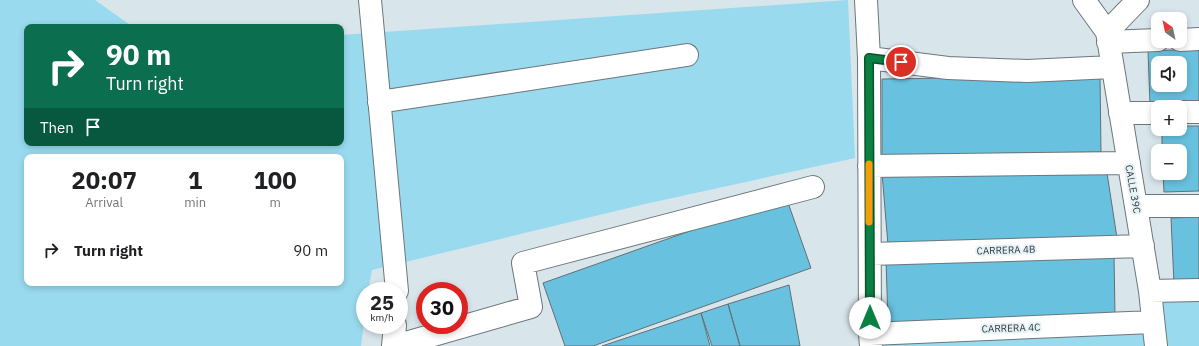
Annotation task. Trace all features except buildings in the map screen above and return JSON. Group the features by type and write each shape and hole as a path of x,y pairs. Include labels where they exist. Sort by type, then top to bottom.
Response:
{"street":[{"path":"370,0 396,282"},
{"path":"866,0 869,58 870,340"},
{"name":"CALLE 39C","path":"1084,0 1107,37 1143,246 1156,346"},
{"path":"1107,37 1138,0"},
{"path":"1107,37 1151,40"},
{"path":"1187,40 1199,39"},
{"path":"379,102 687,55"},
{"path":"869,58 948,68 1020,71 1112,67"},
{"path":"1187,112 1199,112"},
{"path":"1120,113 1151,113"},
{"path":"869,166 1129,163"},
{"path":"394,334 394,346 531,307 523,263 813,187"},
{"path":"1136,206 1199,206"},
{"name":"CARRERA 4B","path":"870,254 1143,246"},
{"path":"1150,291 1199,290"},
{"name":"CARRERA 4C","path":"870,340 1153,322"}],"shaded area":[{"path":"0,0 95,0 129,24 24,24 24,146 344,146 344,35 848,0 855,158 645,204 372,270 370,282 356,282 356,334 363,334 361,346 0,346"},
{"path":"1199,301 1199,346 1163,346 1162,302"},
{"path":"1152,324 1155,346 882,346 882,341"}],"slow traffic":[{"path":"869,164 869,222"}],"route":[{"path":"870,318 869,58 901,62"}]}
